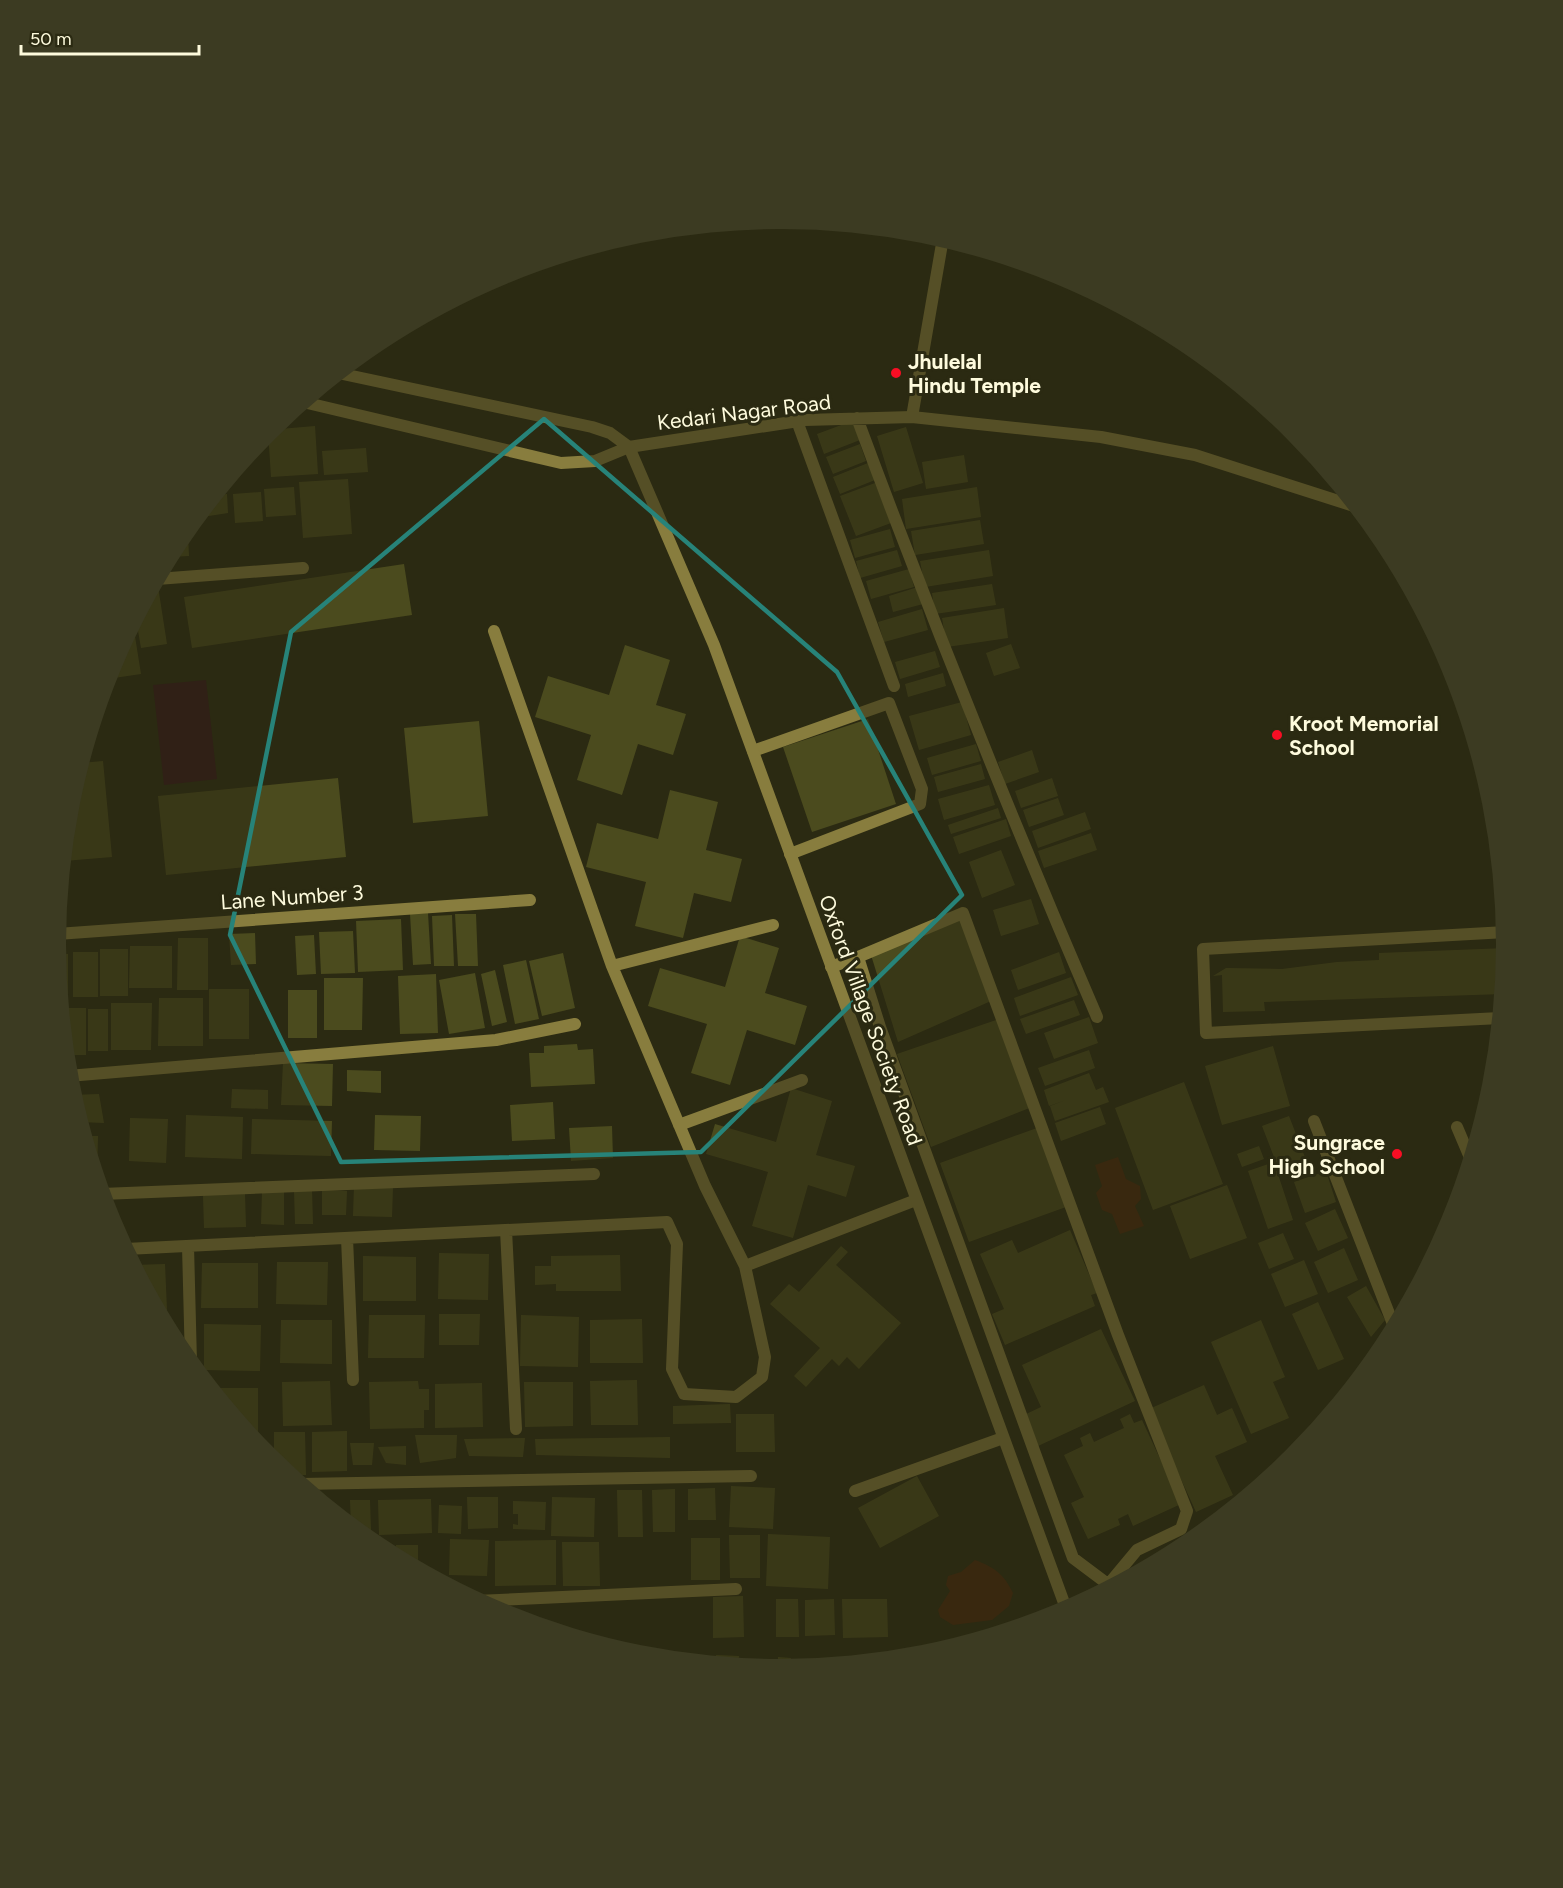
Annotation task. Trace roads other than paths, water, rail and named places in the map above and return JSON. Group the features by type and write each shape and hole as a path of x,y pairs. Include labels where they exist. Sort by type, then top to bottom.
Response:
{"street":[{"path":"912,417 941,247"},
{"path":"347,375 592,427 610,433 629,447"},
{"name":"Kedari Nagar Road","path":"312,404 561,463 595,461 629,447 797,421 912,417 1101,437 1183,453 1345,503"},
{"path":"857,418 918,582 1041,888 1097,1017"},
{"path":"797,421 894,686"},
{"name":"Oxford Village Society Road","path":"629,447 714,645 1063,1601"},
{"path":"167,578 303,568"},
{"path":"135,1249 667,1222 677,1244 672,1369 684,1394 736,1397 762,1377 765,1357 745,1266 705,1186 612,966 494,631"},
{"path":"753,751 889,703 922,789 920,804 790,854"},
{"name":"Lane Number 3","path":"66,933 530,900"},
{"path":"831,967 963,913 1118,1335 1187,1511 1181,1529 1137,1550 1114,1577"},
{"path":"612,966 772,925"},
{"path":"1493,1018 1206,1033 1203,949 1497,933"},
{"path":"858,957 880,1027 1073,1558 1101,1584"},
{"path":"78,1075 496,1040 575,1024"},
{"path":"679,1125 802,1080"},
{"path":"1314,1121 1391,1318"},
{"path":"1457,1127 1467,1150"},
{"path":"111,1194 594,1174"},
{"path":"745,1266 916,1200"},
{"path":"506,1230 516,1429"},
{"path":"347,1238 354,1380"},
{"path":"188,1246 191,1347"},
{"path":"855,1491 1003,1438"},
{"path":"312,1484 751,1476"},
{"path":"497,1600 736,1590"}],"place":[{"name":"Jhulelal Hindu Temple","path":"896,373"},
{"name":"Kroot Memorial School","path":"1277,735"},
{"name":"Sungrace High School","path":"1397,1154"}]}
